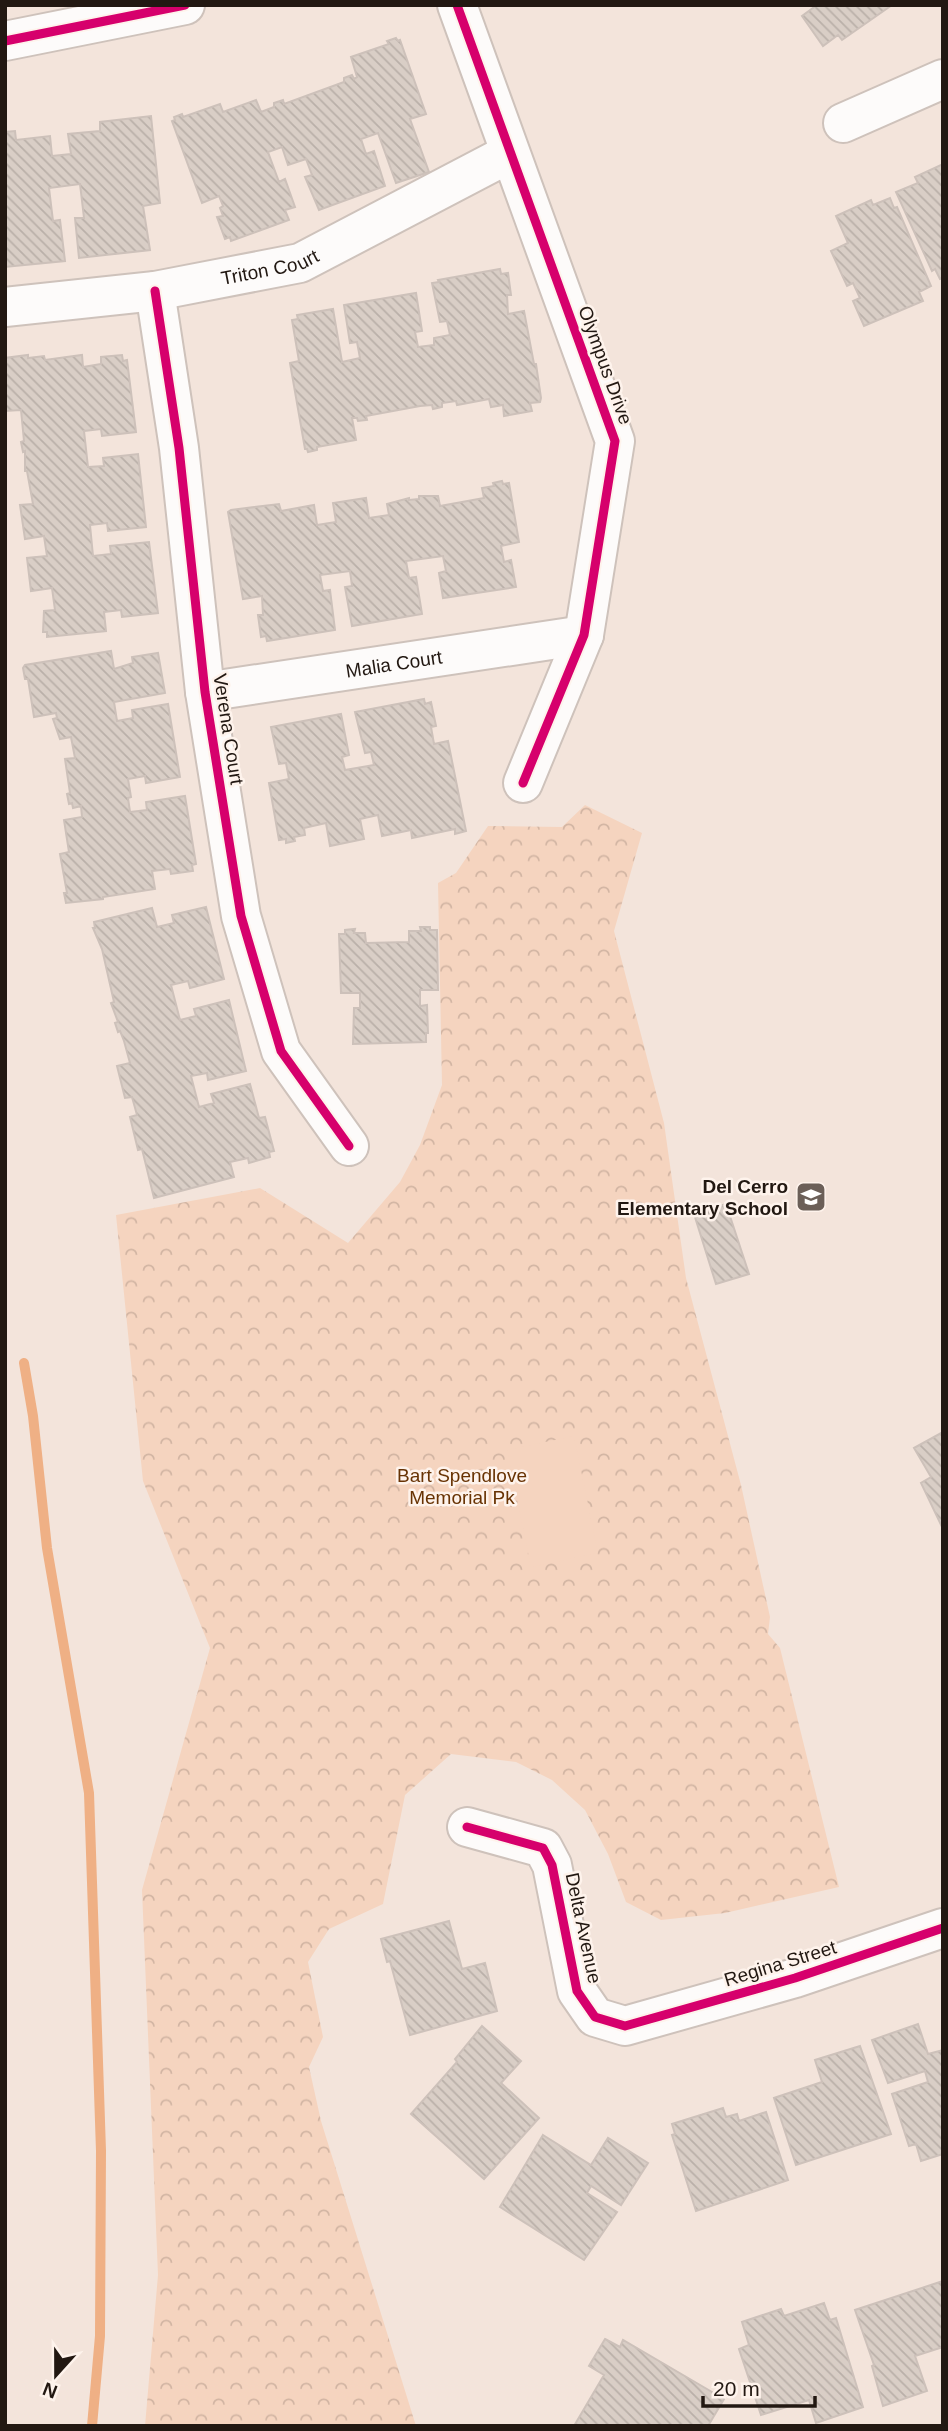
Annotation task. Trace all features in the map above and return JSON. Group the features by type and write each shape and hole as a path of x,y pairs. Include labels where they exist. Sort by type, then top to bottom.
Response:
{"street":[{"name":"Olympus Drive","path":"457,5 615,441 584,635 523,783"},
{"path":"5,41 163,7"},
{"path":"843,123 943,79"},
{"name":"Triton Court","path":"5,307 155,291 300,263 510,153"},
{"name":"Verena Court","path":"155,291 179,448 205,692 241,916 281,1051 349,1146"},
{"name":"Malia Court","path":"205,692 584,635"},
{"name":"Delta Avenue","path":"467,1827 543,1848 552,1865 577,1991 595,2017 625,2026"},
{"name":"Regina Street","path":"625,2026 795,1978 943,1928"}],"green space":[{"name":"Bart Spendlove Memorial Pk","path":"585,805 642,833 614,931 664,1123 686,1278 741,1485 770,1617 768,1634 780,1648 839,1887 725,1913 661,1920 626,1902 608,1854 585,1810 552,1780 516,1762 451,1754 405,1795 383,1904 329,1929 308,1962 323,2037 309,2067 321,2121 416,2426 145,2426 158,2275 142,1890 210,1648 143,1481 116,1215 260,1188 348,1243 400,1182 420,1145 442,1085 438,883 456,873 488,826 562,827"},
{"path":"574,1436 598,1553 531,1567 507,1450"}],"building":[{"path":"817,5 892,5 842,40 838,35 823,46 802,16"},
{"path":"396,38 400,40 426,114 410,119 429,172 396,183 378,133 361,139 366,154 374,151 385,186 319,210 305,177 312,175 306,159 288,165 282,147 268,152 279,182 285,179 295,207 285,210 289,220 231,241 230,237 225,239 217,217 223,216 219,196 202,203 172,121 175,120 174,117 182,114 183,117 220,104 223,112 256,100 261,112 274,107 274,103 283,100 284,104 344,82 344,78 352,75 354,79 357,77 351,57 389,44 387,41"},
{"path":"151,116 160,203 143,206 150,250 79,258 75,218 84,218 80,184 49,188 53,221 60,220 65,261 5,267 5,132 15,131 16,140 50,136 52,156 71,154 68,134 100,131 100,122"},
{"path":"943,164 943,278 940,279 935,269 932,271 896,192 918,183 915,177"},
{"path":"890,198 894,208 897,207 931,286 919,292 923,301 864,326 853,301 860,298 853,283 847,286 831,251 848,243 836,216 871,200 873,205"},
{"path":"500,269 501,274 508,273 511,295 507,295 508,314 524,311 536,364 541,398 540,402 530,403 532,411 504,416 503,405 491,407 489,399 457,405 456,401 442,403 442,407 433,409 432,405 420,406 366,416 367,420 358,421 357,418 352,418 356,440 317,447 317,450 308,452 305,449 290,363 299,361 292,320 298,319 297,315 333,309 342,362 360,358 357,342 350,343 344,305 416,293 422,331 415,332 418,347 434,345 434,338 450,335 447,321 440,322 432,283"},
{"path":"28,355 28,358 44,356 45,360 82,355 83,367 101,364 101,357 122,355 123,361 127,360 136,432 102,436 101,429 84,431 88,467 104,466 103,458 138,454 146,527 108,531 107,523 90,525 93,556 111,554 110,546 149,542 158,613 122,617 121,610 104,612 106,631 47,637 47,632 43,632 44,611 55,610 52,588 31,591 27,558 47,556 44,536 25,539 20,505 33,504 25,471 25,451 23,452 21,442 24,441 21,410 5,411 5,358"},
{"path":"502,481 503,484 509,483 519,542 501,546 504,562 511,560 516,587 443,598 439,573 446,571 443,556 406,561 409,578 416,577 422,614 352,626 345,587 352,586 350,571 320,575 323,591 330,590 335,630 267,641 266,636 261,637 258,615 263,615 262,596 243,599 228,512 231,510 279,504 281,511 314,505 317,525 336,522 333,503 366,498 369,518 389,515 387,504 409,498 419,499 419,496 438,496 440,506 484,498 482,488"},
{"path":"111,651 114,669 133,663 132,657 158,653 165,693 114,702 117,721 133,718 132,710 168,704 180,777 146,783 145,776 128,779 130,812 147,810 146,802 185,796 196,864 192,865 193,871 171,874 170,869 152,871 155,889 66,903 64,893 67,893 60,854 69,852 64,820 82,817 81,806 73,808 72,803 69,804 67,794 70,793 65,759 75,758 71,737 60,739 53,719 57,718 56,713 34,717 28,679 25,679 23,668 25,665"},
{"path":"424,699 425,704 431,702 436,726 431,727 434,744 448,741 466,831 455,834 455,829 412,838 411,830 382,836 378,815 360,819 364,839 330,846 326,823 304,828 305,835 294,837 295,841 286,843 286,839 279,840 269,783 289,779 286,763 279,764 271,727 341,714 349,755 342,757 345,770 374,765 371,752 365,753 355,712"},
{"path":"206,907 224,979 190,988 188,981 171,985 180,1020 196,1016 194,1009 229,1000 246,1071 208,1080 207,1073 191,1076 199,1107 214,1103 211,1094 250,1084 259,1118 265,1117 274,1151 269,1152 270,1157 249,1163 248,1158 230,1162 234,1177 154,1198 142,1149 138,1150 130,1117 137,1115 132,1097 125,1098 117,1066 130,1063 124,1041 115,1023 118,1022 111,1003 114,1002 102,949 93,928 94,922 152,908 157,927 174,923 172,915"},
{"path":"420,927 437,930 438,990 420,990 420,1006 427,1005 426,1042 353,1044 354,1008 360,1008 360,993 341,993 339,934 355,929 354,933 365,933 366,943 409,942 409,931 421,931"},
{"path":"726,1204 749,1274 716,1284 694,1214"},
{"path":"943,1432 943,1529 921,1483 931,1477 914,1448"},
{"path":"449,1921 462,1969 485,1963 497,2011 410,2035 390,1961 387,1962 381,1939"},
{"path":"918,2024 928,2054 943,2050 943,2154 921,2161 916,2144 909,2146 892,2094 928,2082 925,2071 888,2083 872,2040"},
{"path":"482,2026 521,2061 501,2083 539,2118 484,2179 411,2114 457,2062 455,2059"},
{"path":"860,2046 891,2134 796,2165 774,2098 822,2082 815,2060"},
{"path":"723,2108 726,2117 737,2114 739,2121 766,2112 788,2180 696,2211 672,2135 675,2134 672,2124"},
{"path":"543,2135 591,2165 608,2138 648,2163 621,2205 591,2186 587,2193 617,2212 584,2260 500,2207"},
{"path":"943,2281 943,2347 915,2356 927,2391 883,2406 872,2366 874,2365 855,2310"},
{"path":"824,2303 830,2320 836,2318 863,2407 816,2423 809,2400 761,2415 739,2349 749,2345 742,2322 781,2309 784,2316"},
{"path":"605,2339 620,2347 623,2340 724,2399 708,2426 574,2426 604,2375 589,2366"}],"waterway":[{"path":"24,1363 33,1416 47,1548 89,1793 101,2151 100,2336 92,2426"}],"cycle path":[{"path":"5,41 185,5"},
{"path":"457,5 615,441 584,635 523,783"},
{"path":"155,291 179,448 205,692 241,916 281,1051 349,1146"},
{"path":"467,1827 543,1848 552,1865 577,1991 595,2017 625,2026 795,1978 943,1928"}],"place":[{"name":"Del Cerro Elementary School","path":"811,1197"}]}
